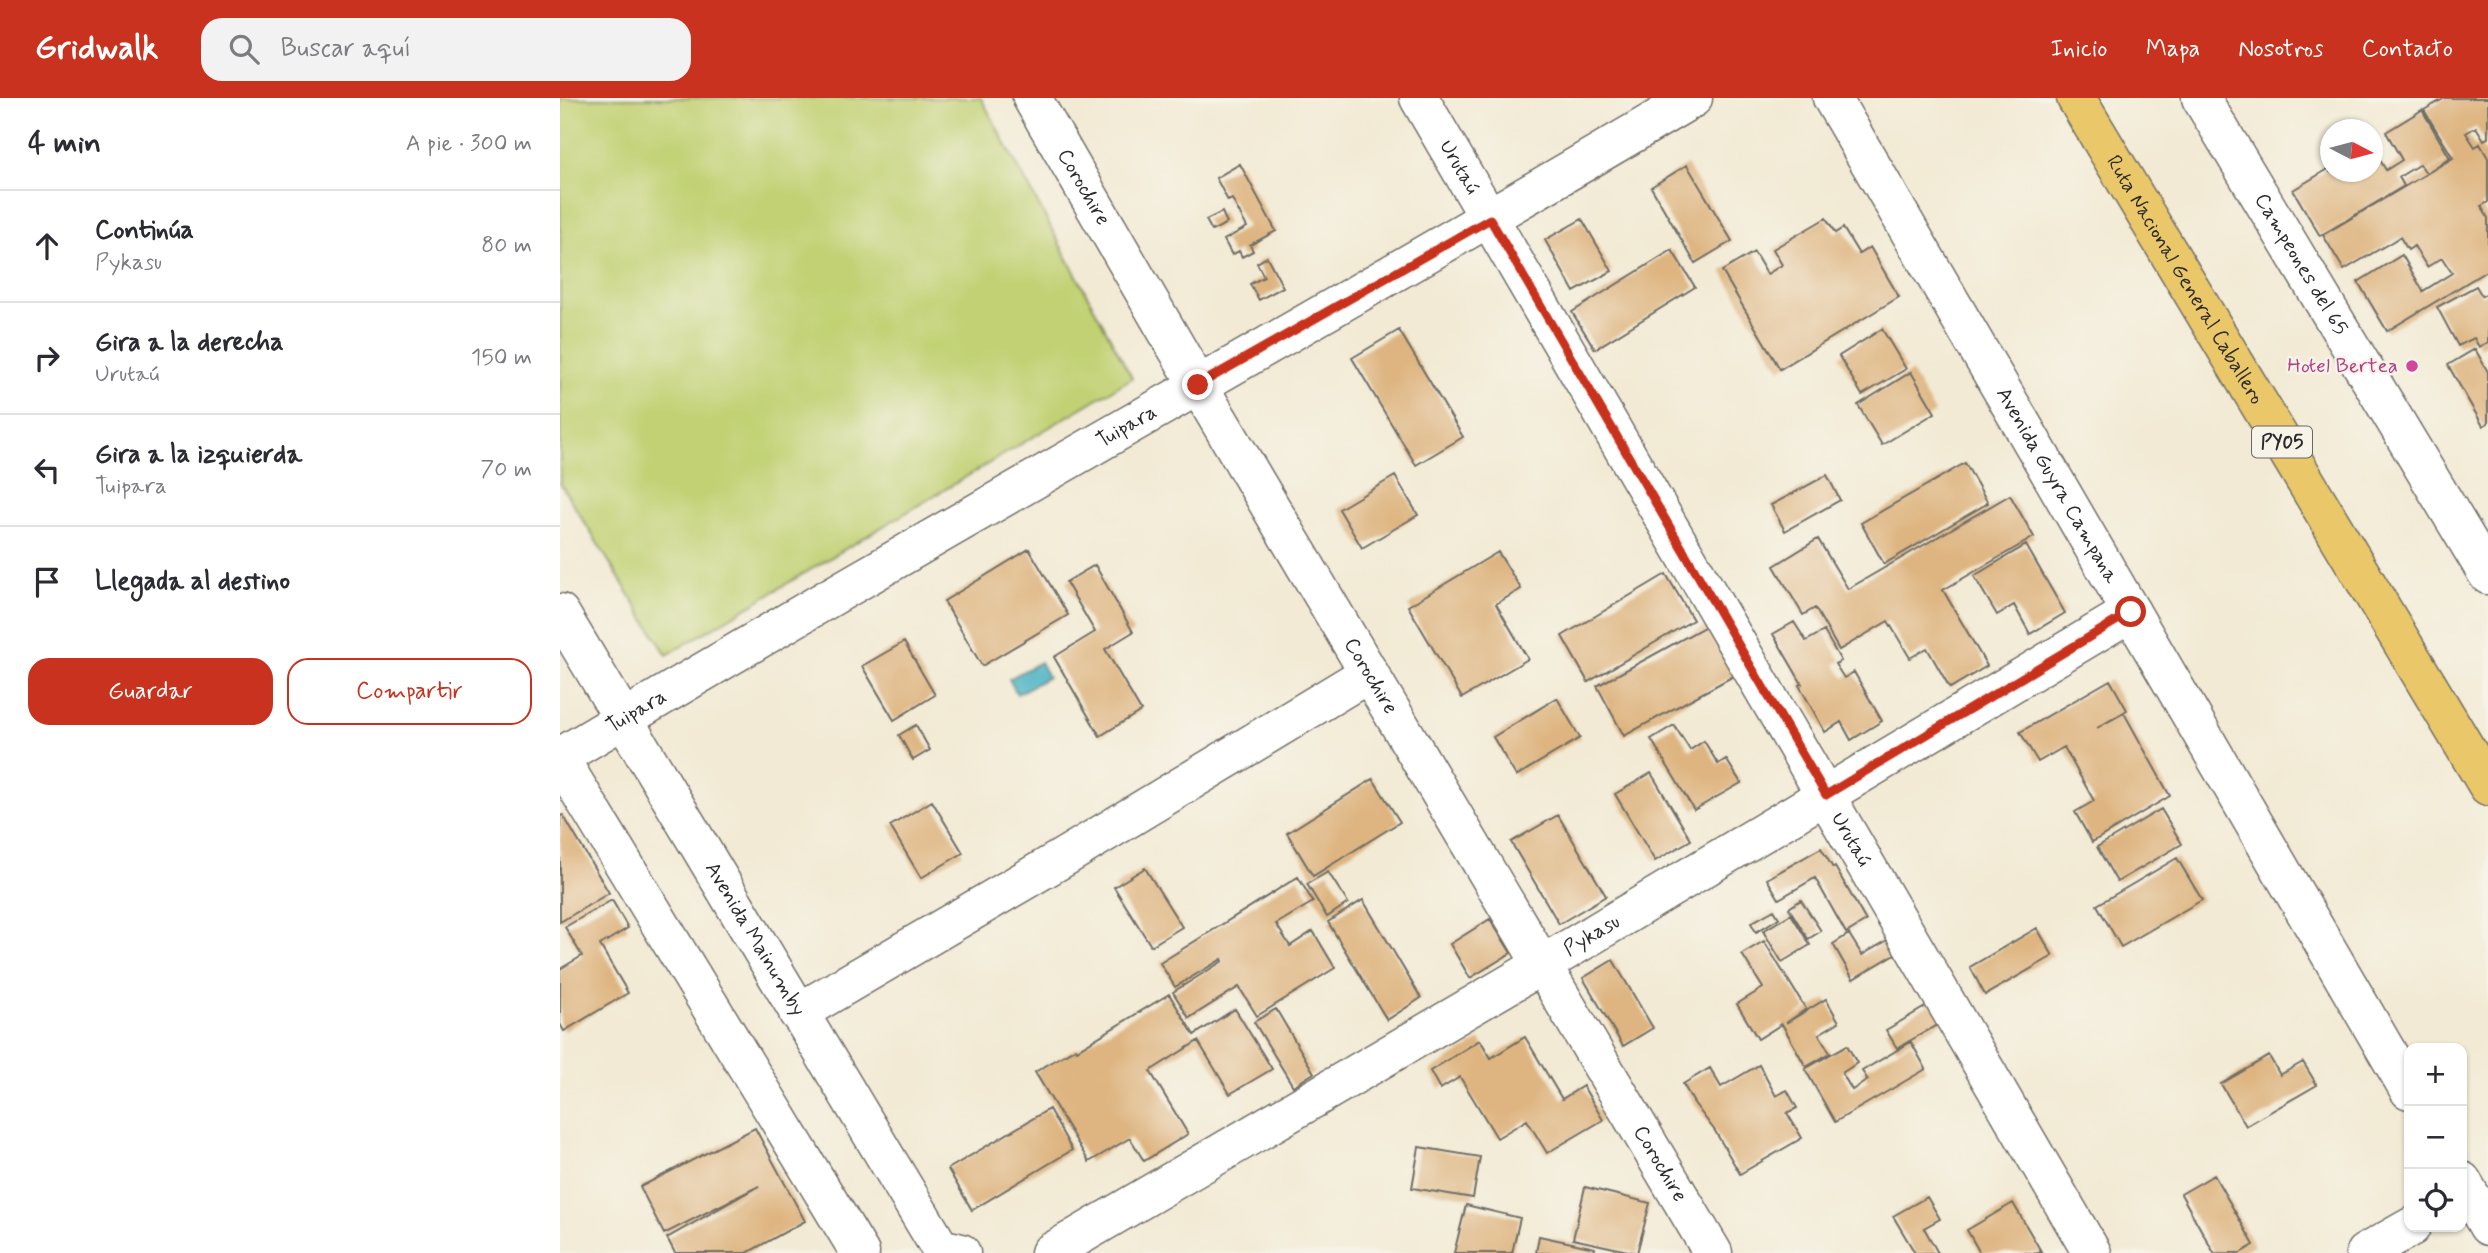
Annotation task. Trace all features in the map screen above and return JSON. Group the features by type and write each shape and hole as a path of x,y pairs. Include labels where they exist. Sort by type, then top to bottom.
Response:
{"highway":[{"name":"Ruta Nacional General Caballero","path":"2076,98 2488,786"}],"street":[{"name":"Corochire","path":"1032,98 1198,385 1713,1253"},
{"name":"Urutaú","path":"1419,98 2092,1253"},
{"name":"Tuipara","path":"560,758 1198,385 1490,219 1693,98"},
{"name":"Avenida Guyra Campana","path":"1832,98 2404,1081"},
{"name":"Campeones del 65","path":"2201,98 2485,563"},
{"name":"Pykasu","path":"1050,1253 1542,965 2131,612"},
{"name":"Avenida Mainumby","path":"560,613 940,1248 961,1253"},
{"path":"798,1013 1066,856 1369,673"},
{"path":"560,758 860,1253"},
{"path":"2365,1253 2404,1231"}],"green space":[{"path":"560,98 981,98 1132,378 667,655 560,483"}],"water":[{"path":"1040,662 1048,677 1017,694 1009,679"}],"building":[{"path":"2445,98 2488,98 2488,138 2484,140 2476,127 2466,133 2475,147 2480,144 2488,158 2488,202 2481,206 2488,218 2488,270 2387,331 2358,282 2402,255 2423,291 2452,273 2442,258 2427,267 2414,246 2408,250 2400,237 2344,270 2323,235 2453,158 2424,110"},
{"path":"2422,110 2450,158 2426,173 2420,164 2399,177 2404,186 2320,236 2293,190 2320,174 2320,182 2383,182 2383,165 2386,170 2402,160 2386,132"},
{"path":"1240,164 1276,231 1250,245 1253,251 1242,257 1239,251 1232,255 1224,240 1247,227 1232,199 1228,201 1216,178"},
{"path":"1687,165 1732,241 1695,263 1651,187"},
{"path":"1222,212 1227,223 1212,231 1206,220"},
{"path":"1826,218 1835,233 1843,228 1859,254 1870,247 1899,297 1780,369 1722,271 1754,252 1767,274 1782,265 1773,249"},
{"path":"1582,219 1612,271 1574,292 1545,240"},
{"path":"1672,250 1695,287 1595,349 1572,312"},
{"path":"1267,257 1283,287 1259,300 1250,284 1264,277 1257,263"},
{"path":"2476,286 2482,296 2488,293 2488,343 2479,347 2474,338 2458,346 2437,307"},
{"path":"1882,329 1906,369 1862,395 1839,356"},
{"path":"1399,330 1463,437 1416,465 1352,358"},
{"path":"2475,349 2488,372 2488,423 2483,426 2448,365"},
{"path":"1911,372 1935,413 1882,445 1858,405"},
{"path":"1965,463 1988,503 1884,564 1861,523"},
{"path":"1827,475 1840,500 1785,531 1771,505"},
{"path":"1395,476 1418,515 1362,548 1339,509"},
{"path":"2010,495 2034,537 1943,590 1987,666 1950,688 1927,648 1910,658 1888,621 1839,650 1815,608 1803,615 1774,566 1818,539 1848,589"},
{"path":"2026,545 2065,613 2030,634 2014,605 1997,615 1974,576"},
{"path":"1029,549 1068,615 982,666 944,601"},
{"path":"1498,552 1521,589 1496,604 1528,659 1462,698 1408,606"},
{"path":"1095,565 1133,632 1105,649 1141,711 1100,736 1054,657 1095,632 1066,582"},
{"path":"1666,574 1693,620 1588,682 1562,636"},
{"path":"1713,622 1741,672 1624,736 1597,686"},
{"path":"1794,622 1806,641 1824,631 1841,661 1835,664 1844,678 1854,672 1882,721 1851,740 1841,722 1825,732 1799,685 1802,684 1773,634"},
{"path":"904,642 935,695 894,720 862,666"},
{"path":"2110,680 2127,710 2097,728 2124,713 2170,796 2092,842 2075,812 2094,801 2064,747 2038,762 2020,732"},
{"path":"1557,698 1580,738 1516,776 1493,737"},
{"path":"916,725 930,750 913,760 899,735"},
{"path":"1674,725 1690,750 1704,741 1718,764 1726,759 1741,783 1694,810 1651,739"},
{"path":"1651,773 1691,840 1655,861 1615,794"},
{"path":"1373,779 1400,822 1313,876 1287,833"},
{"path":"932,801 963,853 921,878 890,826"},
{"path":"2161,809 2182,844 2117,882 2097,847"},
{"path":"563,815 609,893 560,922 560,816"},
{"path":"1558,815 1606,896 1559,924 1511,842"},
{"path":"1821,848 1866,921 1846,933 1815,878 1779,899 1767,879"},
{"path":"2177,858 2202,900 2121,947 2097,905"},
{"path":"1145,868 1182,927 1151,946 1114,887"},
{"path":"1328,872 1348,903 1327,917 1307,884"},
{"path":"1298,877 1313,902 1276,924 1290,946 1313,931 1335,968 1257,1016 1239,987 1189,1018 1173,992 1223,961 1222,959 1175,987 1160,963"},
{"path":"612,900 628,928 600,945 628,993 564,1031 560,1024 560,969 582,956 565,927"},
{"path":"1363,900 1421,998 1387,1020 1328,922"},
{"path":"1801,900 1821,931 1808,939 1789,908"},
{"path":"1774,910 1779,918 1756,932 1751,923"},
{"path":"1791,914 1810,945 1782,962 1763,931"},
{"path":"1490,919 1511,953 1470,978 1450,944"},
{"path":"2037,928 2053,956 1985,995 1970,967"},
{"path":"1849,934 1862,955 1888,940 1895,954 1853,979 1833,944"},
{"path":"1764,941 1806,1009 1786,1023 1826,999 1839,1022 1819,1034 1830,1053 1806,1067 1782,1024 1758,1039 1737,1004 1763,988 1742,954"},
{"path":"1613,960 1653,1028 1623,1046 1583,978"},
{"path":"1169,994 1194,1035 1235,1009 1272,1069 1230,1094 1198,1041 1150,1071 1188,1134 1144,1161 1130,1138 1089,1162 1035,1072 1076,1048 1077,1050"},
{"path":"1937,1000 1948,1019 1897,1048 1886,1030"},
{"path":"1276,1009 1314,1073 1293,1086 1254,1022"},
{"path":"1525,1037 1562,1099 1583,1086 1603,1120 1547,1153 1527,1120 1497,1138 1460,1077 1440,1089 1430,1071 1480,1040 1491,1058"},
{"path":"1911,1042 1926,1069 1835,1122 1805,1069 1847,1045 1857,1063 1842,1073 1852,1090 1868,1080 1862,1071"},
{"path":"2269,1056 2280,1075 2303,1062 2317,1085 2246,1126 2221,1084"},
{"path":"1759,1065 1776,1096 1787,1090 1797,1108 1787,1113 1802,1138 1740,1174 1683,1084 1710,1068 1721,1087"},
{"path":"1049,1109 1072,1150 972,1210 948,1169"},
{"path":"755,1128 805,1221 747,1253 675,1253 667,1238 759,1186 664,1234 640,1187"},
{"path":"1419,1147 1480,1157 1473,1198 1412,1188"},
{"path":"2214,1175 2254,1245 2240,1253 2214,1253 2181,1194"},
{"path":"1585,1187 1650,1203 1637,1253 1573,1239"},
{"path":"1927,1197 1940,1219 1924,1228 1938,1253 1915,1253 1893,1216"},
{"path":"2013,1203 2042,1253 1980,1253 1967,1230"},
{"path":"1466,1205 1520,1218 1512,1253 1454,1253"},
{"path":"1539,1236 1595,1248 1594,1253 1536,1253"}],"place":[{"name":"Hotel Bertea","path":"2412,366"}],"route":[{"path":"1198,385 1490,219 1826,795 2131,612"}]}
